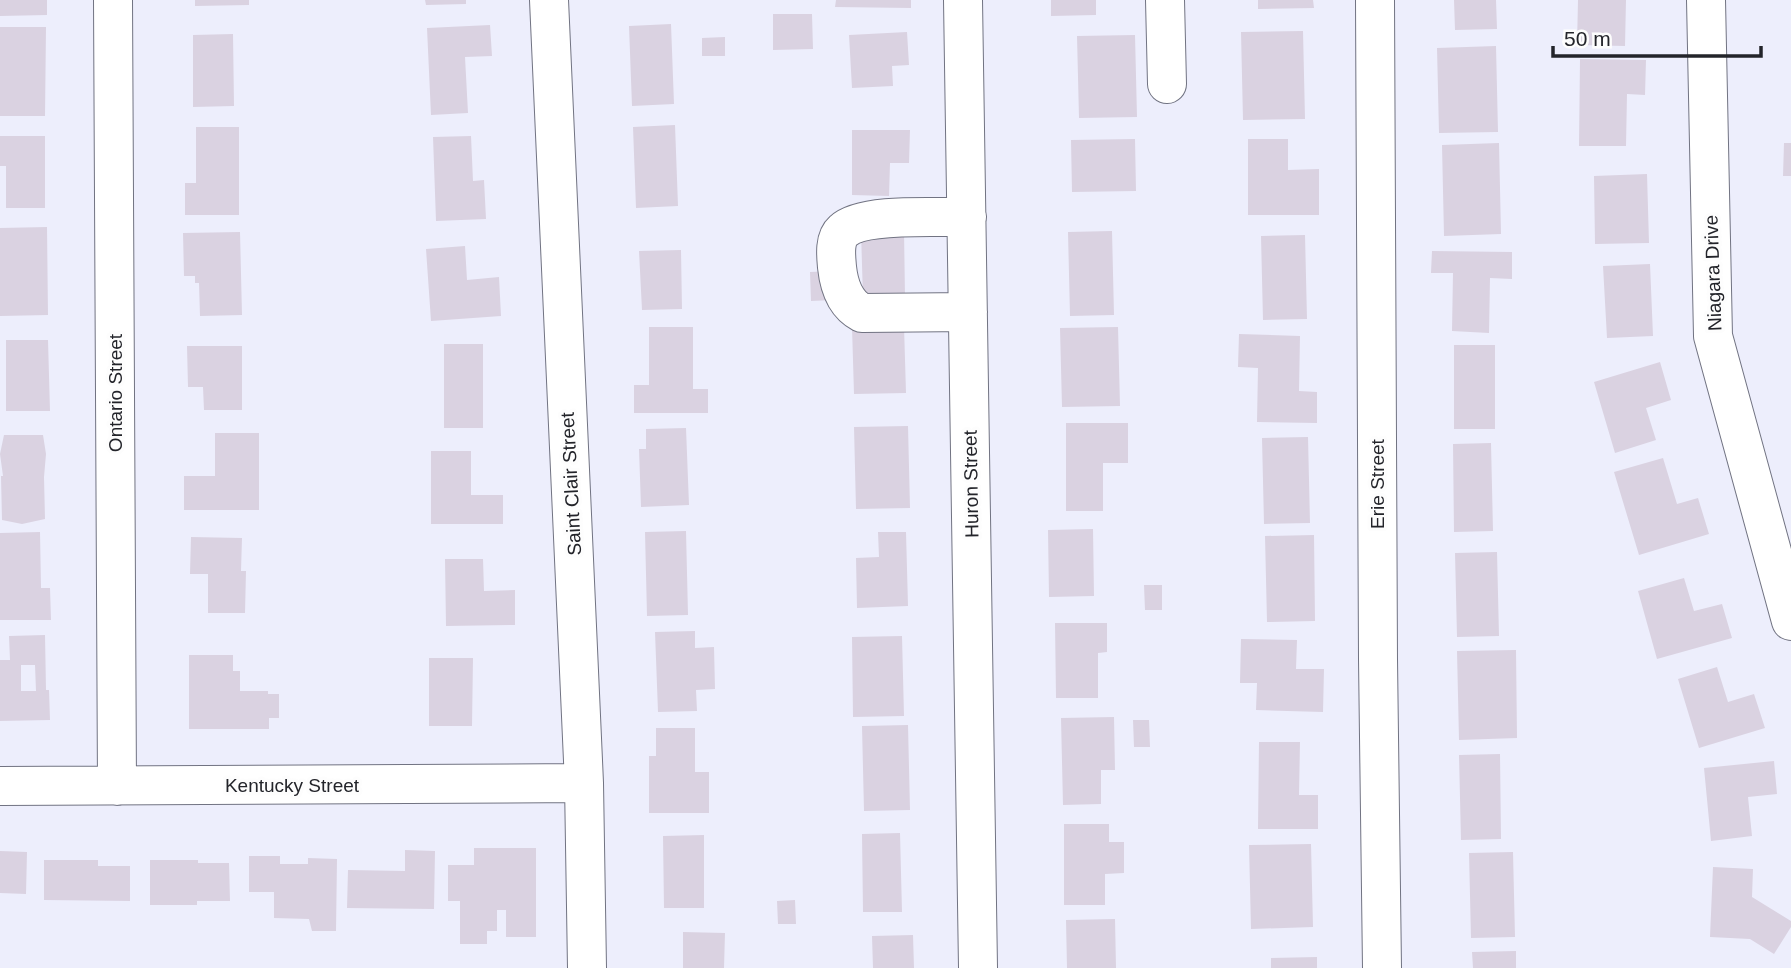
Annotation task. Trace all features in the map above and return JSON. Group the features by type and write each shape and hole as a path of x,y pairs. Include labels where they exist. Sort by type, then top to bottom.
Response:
{"street":[{"name":"Ontario Street","path":"113,0 117,786"},
{"name":"Saint Clair Street","path":"549,0 584,783 587,968"},
{"name":"Huron Street","path":"963,0 978,968"},
{"path":"1165,0 1167,84"},
{"name":"Erie Street","path":"1375,0 1382,968"},
{"name":"Niagara Drive","path":"1706,0 1713,336 1791,621"},
{"path":"967,217 864,220 842,231 838,237 836,251 841,289 851,305 862,313 968,312"},
{"name":"Kentucky Street","path":"0,786 584,783"}],"building":[{"path":"0,0 47,0 47,15 0,16"},
{"path":"195,0 249,0 249,5 195,6"},
{"path":"425,0 466,0 466,4 426,5"},
{"path":"836,0 911,0 911,8 835,7"},
{"path":"1051,0 1096,0 1096,15 1051,16"},
{"path":"1258,0 1313,0 1314,8 1258,9"},
{"path":"1454,0 1496,0 1497,29 1455,30"},
{"path":"1578,0 1626,0 1625,46 1577,45"},
{"path":"773,14 812,14 813,49 773,50"},
{"path":"671,24 674,104 632,106 629,26"},
{"path":"490,25 492,56 465,57 468,113 431,115 427,28"},
{"path":"0,27 46,27 45,116 0,116"},
{"path":"1303,31 1305,119 1243,120 1241,32"},
{"path":"907,32 909,65 892,66 893,86 852,88 849,35"},
{"path":"233,34 234,106 193,107 193,35"},
{"path":"1135,35 1137,117 1079,118 1077,36"},
{"path":"725,37 725,56 702,56 702,38"},
{"path":"1496,46 1498,132 1439,133 1437,48"},
{"path":"1580,59 1646,60 1645,95 1627,94 1626,146 1579,146"},
{"path":"675,125 678,206 636,208 633,127"},
{"path":"196,127 239,127 239,215 185,215 185,183 196,183"},
{"path":"852,130 910,130 909,163 890,163 889,196 852,195"},
{"path":"0,136 45,136 45,208 6,208 6,166 0,166"},
{"path":"471,136 473,181 484,180 486,219 436,221 433,137"},
{"path":"1135,139 1136,191 1072,192 1071,140"},
{"path":"1248,139 1288,139 1288,170 1319,169 1319,215 1248,215"},
{"path":"1499,143 1501,234 1444,236 1442,145"},
{"path":"1784,143 1791,143 1791,176 1783,176"},
{"path":"1647,174 1649,243 1595,244 1594,176"},
{"path":"47,227 48,315 0,316 0,228"},
{"path":"904,230 905,297 863,298 861,231"},
{"path":"1112,231 1114,315 1070,316 1068,232"},
{"path":"240,232 242,315 200,316 199,283 195,283 195,276 184,276 183,233"},
{"path":"1305,235 1307,319 1263,320 1261,236"},
{"path":"465,246 467,280 499,277 501,316 431,321 426,249"},
{"path":"681,250 682,309 642,310 639,251"},
{"path":"1432,251 1512,252 1512,279 1490,278 1489,333 1452,331 1453,273 1431,273"},
{"path":"1650,264 1653,336 1607,338 1603,266"},
{"path":"832,271 833,300 811,301 810,272"},
{"path":"904,326 906,393 854,394 852,327"},
{"path":"649,327 693,327 693,389 708,389 708,413 634,413 634,385 649,385"},
{"path":"1118,327 1120,406 1062,407 1060,328"},
{"path":"1239,334 1300,336 1299,391 1317,392 1317,423 1257,422 1258,368 1238,367"},
{"path":"6,340 48,340 50,411 6,411"},
{"path":"444,344 483,344 483,428 444,428"},
{"path":"1454,345 1495,345 1495,429 1454,429"},
{"path":"187,346 242,346 242,410 204,410 203,387 188,387"},
{"path":"1660,362 1671,400 1646,408 1656,440 1615,453 1594,382"},
{"path":"1066,423 1128,423 1128,463 1103,463 1103,511 1066,511"},
{"path":"908,426 910,508 856,509 854,427"},
{"path":"686,428 689,505 641,507 639,449 646,449 646,429"},
{"path":"215,433 259,433 259,510 184,510 184,476 215,476"},
{"path":"4,435 43,435 46,454 45,519 22,524 2,520 3,476 0,454"},
{"path":"1308,437 1310,523 1264,524 1262,438"},
{"path":"1491,443 1493,531 1454,532 1453,444"},
{"path":"431,451 471,451 471,495 503,495 503,524 431,524"},
{"path":"1663,458 1677,504 1698,498 1709,534 1639,555 1614,472"},
{"path":"1093,529 1094,596 1049,597 1048,530"},
{"path":"686,531 688,615 647,616 645,532"},
{"path":"40,532 41,588 50,588 51,620 0,620 0,533"},
{"path":"878,532 906,532 908,606 857,608 856,558 879,557"},
{"path":"1314,535 1315,621 1267,622 1265,536"},
{"path":"191,537 242,538 241,571 246,571 245,613 208,613 208,574 190,574"},
{"path":"1497,552 1499,636 1457,637 1455,553"},
{"path":"445,559 483,559 484,591 515,590 515,625 446,626"},
{"path":"1684,578 1694,611 1722,604 1732,638 1657,659 1638,591"},
{"path":"1144,585 1162,585 1162,610 1145,610"},
{"path":"1055,623 1107,623 1107,652 1098,653 1098,698 1056,698"},
{"path":"695,631 695,648 714,647 715,689 696,690 697,711 658,712 655,632"},
{"path":"45,635 46,690 49,690 50,720 0,721 0,660 10,660 9,636","holes":["21,665 35,665 36,691 21,691"]},
{"path":"902,636 904,716 853,717 852,637"},
{"path":"1241,639 1297,640 1296,669 1324,669 1323,712 1256,710 1257,683 1240,683"},
{"path":"1516,650 1517,738 1459,740 1457,651"},
{"path":"189,655 233,655 233,671 240,671 240,691 268,691 268,694 279,694 279,718 269,718 269,729 189,729"},
{"path":"429,658 473,658 472,726 429,726"},
{"path":"1717,667 1728,702 1754,694 1765,728 1699,748 1678,679"},
{"path":"1114,717 1115,770 1101,770 1101,804 1063,805 1061,718"},
{"path":"1133,720 1149,720 1150,747 1134,747"},
{"path":"908,725 910,810 864,811 862,726"},
{"path":"656,728 695,728 695,772 709,772 709,813 649,813 649,756 656,756"},
{"path":"1259,742 1300,742 1299,795 1318,795 1318,829 1258,829"},
{"path":"1500,754 1501,839 1461,840 1459,755"},
{"path":"1774,761 1777,794 1748,797 1752,836 1711,841 1704,768"},
{"path":"1064,824 1109,824 1109,842 1124,842 1124,873 1105,874 1105,905 1064,905"},
{"path":"900,833 902,912 863,912 862,834"},
{"path":"704,835 704,908 664,908 663,836"},
{"path":"1311,844 1313,927 1251,929 1249,845"},
{"path":"474,848 536,848 536,937 506,937 506,910 497,910 497,931 487,931 487,944 460,944 460,901 448,901 448,865 474,865"},
{"path":"405,850 435,851 434,909 347,908 348,870 405,871"},
{"path":"0,851 27,852 26,894 0,893"},
{"path":"1513,852 1515,937 1471,938 1469,853"},
{"path":"249,856 280,856 280,864 308,864 308,858 337,859 336,931 312,931 309,919 274,918 274,892 249,892"},
{"path":"44,860 98,860 98,866 130,866 130,901 44,900"},
{"path":"150,860 229,863 230,901 197,901 197,905 150,905"},
{"path":"1713,867 1753,869 1752,897 1791,921 1791,927 1774,954 1750,939 1710,937"},
{"path":"795,900 796,924 778,924 777,901"},
{"path":"1115,919 1116,968 1067,968 1066,920"},
{"path":"683,932 725,933 724,968 683,968"},
{"path":"913,935 914,968 873,968 872,936"},
{"path":"1516,951 1516,968 1473,968 1472,952"},
{"path":"1317,957 1317,968 1271,968 1271,958"}]}
